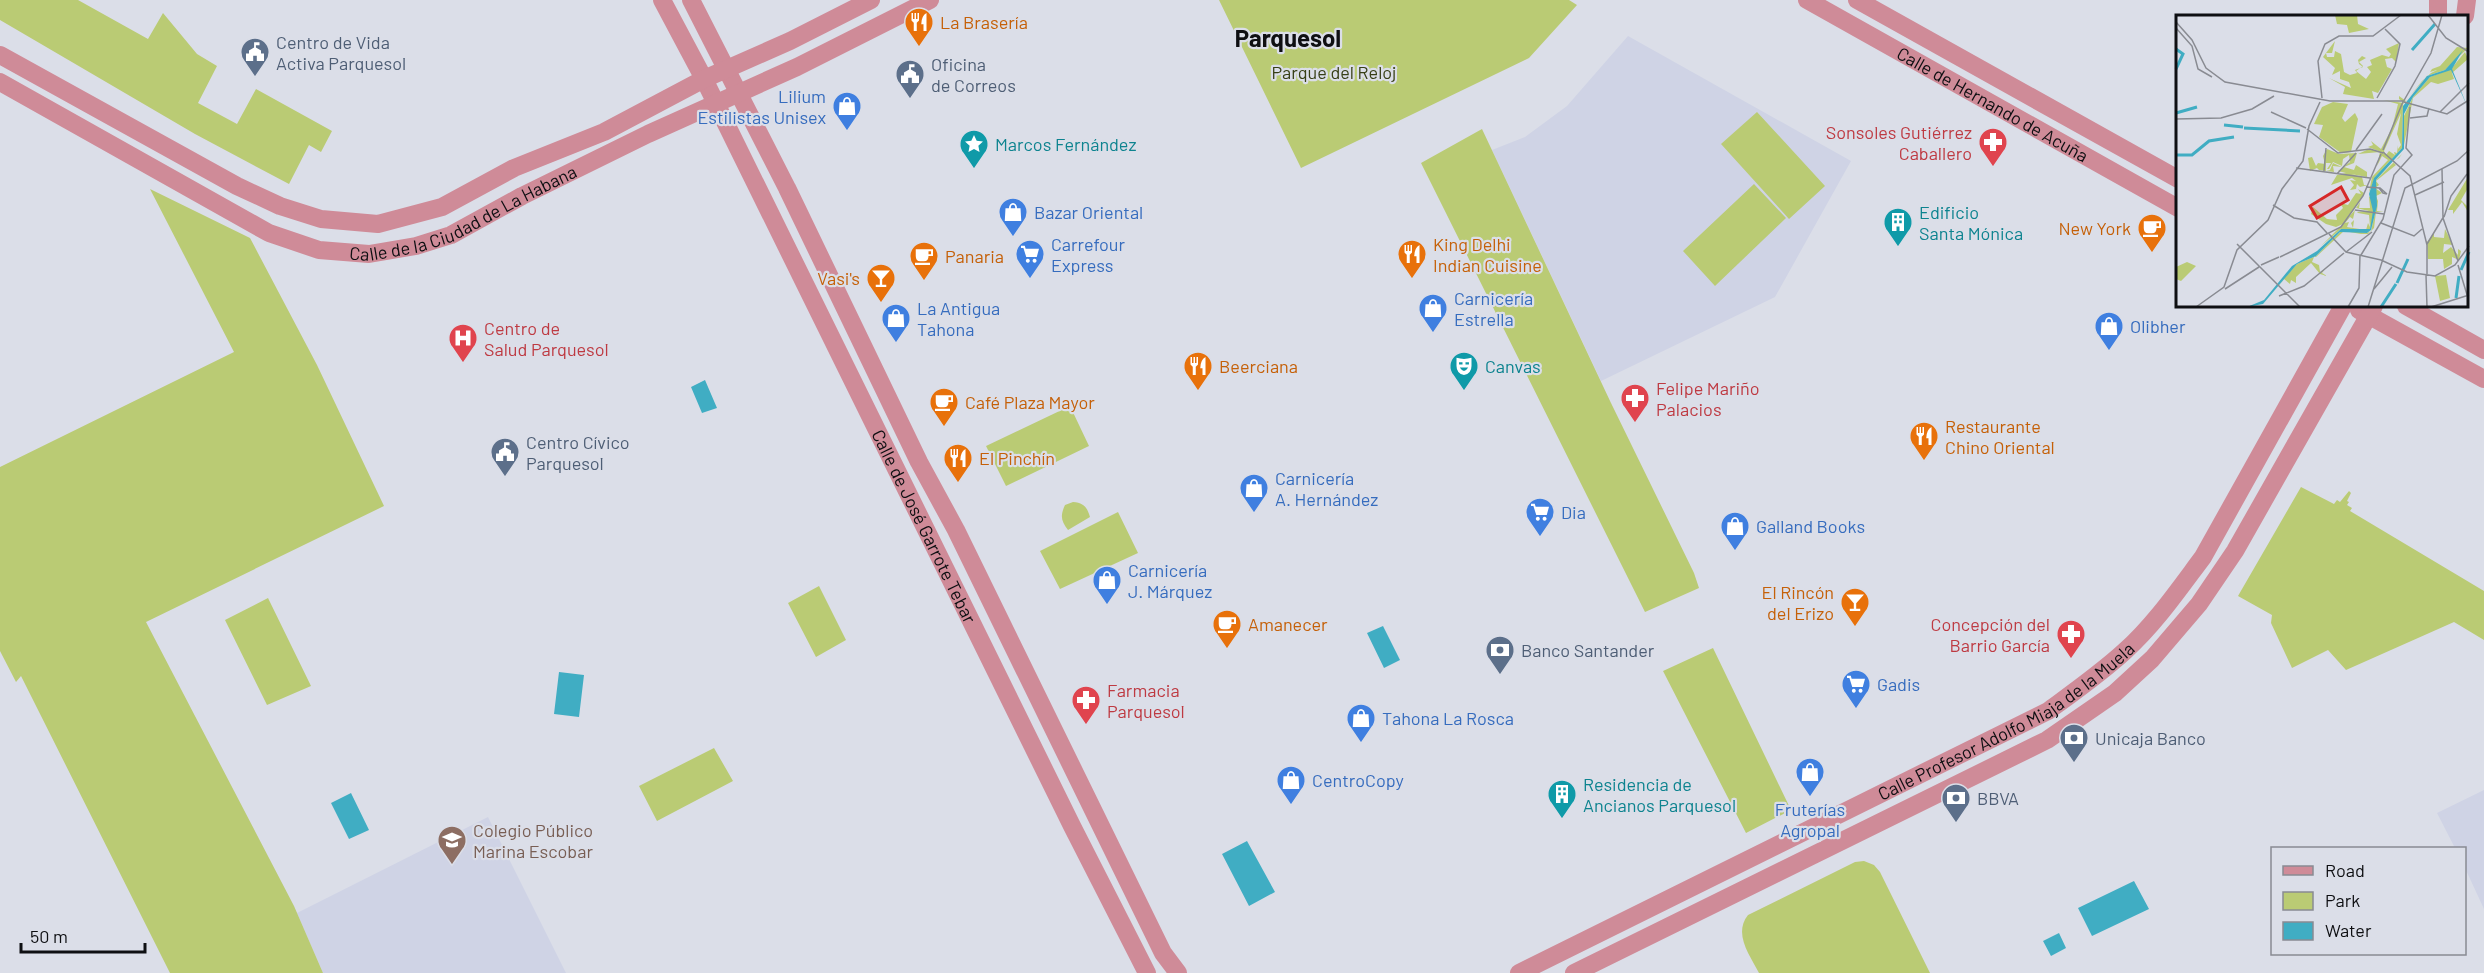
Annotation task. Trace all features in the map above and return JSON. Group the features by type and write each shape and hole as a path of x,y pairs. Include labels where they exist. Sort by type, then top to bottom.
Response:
{"street":[{"name":"Calle de José Garrote Tebar","path":"662,0 716,103 1076,836 1147,973"},
{"name":"Calle de José Garrote Tebar","path":"691,0 1163,952 1178,973"},
{"name":"Calle de la Ciudad de La Habana","path":"0,55 237,186 280,206 321,219 378,224 442,207 514,168 604,132 704,79 790,41 871,0"},
{"name":"Calle de la Ciudad de La Habana","path":"0,81 269,233 319,250 369,254 416,246 451,235 522,196 930,0"},
{"name":"Calle de Hernando de Acuña","path":"1807,0 2176,207"},
{"name":"Calle de Hernando de Acuña","path":"1857,0 2176,177"},
{"path":"2465,15 2467,0"},
{"name":"Calle Profesor Adolfo Miaja de la Muela","path":"1519,973 2048,711 2093,678 2127,650 2203,557 2342,308"},
{"path":"2410,308 2484,350"},
{"path":"2365,309 2484,379"},
{"name":"Calle Profesor Adolfo Miaja de la Muela","path":"1574,973 2048,740 2115,693 2152,659 2188,617 2235,551 2365,309"}],"shaded area":[{"path":"1628,36 1851,161 1775,297 1601,381 1492,150 1525,137 1567,106"},
{"path":"2484,790 2484,909 2466,870 2466,847 2454,847 2437,813"},
{"name":"Colegio Público Marina Escobar","path":"488,817 566,973 323,973 297,913"}],"green space":[{"path":"0,0 78,0 148,39 163,13 197,54 217,66 198,103 237,124 256,89 332,131 321,152 309,145 289,184 195,134 0,20"},
{"name":"Parque del Reloj","path":"1219,0 1569,0 1577,5 1529,58 1301,168"},
{"path":"1757,112 1825,186 1789,219 1721,144"},
{"path":"1482,129 1694,573 1699,588 1645,612 1421,163"},
{"path":"1754,184 1786,218 1715,286 1683,251"},
{"path":"150,189 250,238 317,365 384,506 146,622 294,906 323,973 170,973 21,676 16,682 0,651 0,467 234,352"},
{"path":"1070,406 1089,446 1006,486 986,446"},
{"path":"2301,487 2334,504 2337,500 2340,502 2349,491 2351,493 2347,505 2352,508 2350,511 2484,591 2484,640 2454,622 2346,670 2328,650 2292,668 2271,623 2272,615 2238,596"},
{"path":"1073,502 1085,506 1090,517 1068,530 1063,521 1062,512 1065,505"},
{"path":"1118,512 1138,553 1060,589 1040,551"},
{"path":"819,586 846,640 816,657 788,603"},
{"path":"268,598 311,686 267,705 225,620"},
{"path":"1713,648 1791,810 1746,833 1663,671"},
{"path":"714,748 733,781 657,821 639,786"},
{"path":"1864,861 1874,865 1880,872 1930,973 1759,973 1744,944 1742,930 1748,915 1855,862"}],"water":[{"path":"705,380 717,408 702,413 691,387"},
{"path":"1383,626 1400,660 1384,668 1367,633"},
{"path":"559,672 584,675 579,717 554,714"},
{"path":"351,793 369,830 349,839 331,803"},
{"path":"1247,841 1275,892 1249,906 1222,854"},
{"path":"2134,881 2149,909 2092,936 2078,908"},
{"path":"2059,933 2066,948 2051,956 2043,941"}],"place":[{"name":"La Brasería","path":"919,48"},
{"name":"Centro de Vida Activa Parquesol","path":"255,78"},
{"name":"Oficina de Correos","path":"910,100"},
{"name":"Lilium Estilistas Unisex","path":"847,132"},
{"name":"Sonsoles Gutiérrez Caballero","path":"1993,168"},
{"name":"Marcos Fernández","path":"974,170"},
{"name":"Bazar Oriental","path":"1013,238"},
{"name":"Edificio Santa Mónica","path":"1898,248"},
{"name":"New York","path":"2152,254"},
{"name":"Carrefour Express","path":"1030,280"},
{"name":"King Delhi Indian Cuisine","path":"1412,280"},
{"name":"Panaria","path":"924,282"},
{"name":"Vasi's","path":"881,304"},
{"name":"Carnicería Estrella","path":"1433,334"},
{"name":"La Antigua Tahona","path":"896,344"},
{"name":"Olibher","path":"2109,352"},
{"name":"Centro de Salud Parquesol","path":"463,364"},
{"name":"Beerciana","path":"1198,392"},
{"name":"Canvas","path":"1464,392"},
{"name":"Felipe Mariño Palacios","path":"1635,424"},
{"name":"Café Plaza Mayor","path":"944,428"},
{"name":"Restaurante Chino Oriental","path":"1924,462"},
{"name":"Centro Cívico Parquesol","path":"505,478"},
{"name":"El Pinchín","path":"958,484"},
{"name":"Carnicería A. Hernández","path":"1254,514"},
{"name":"Dia","path":"1540,538"},
{"name":"Galland Books","path":"1735,552"},
{"name":"Carnicería J. Márquez","path":"1107,606"},
{"name":"El Rincón del Erizo","path":"1855,628"},
{"name":"Amanecer","path":"1227,650"},
{"name":"Concepción del Barrio García","path":"2071,660"},
{"name":"Banco Santander","path":"1500,676"},
{"name":"Gadis","path":"1856,710"},
{"name":"Farmacia Parquesol","path":"1086,726"},
{"name":"Tahona La Rosca","path":"1361,744"},
{"name":"Unicaja Banco","path":"2074,764"},
{"name":"Fruterías Agropal","path":"1810,798"},
{"name":"CentroCopy","path":"1291,806"},
{"name":"Residencia de Ancianos Parquesol","path":"1562,820"},
{"name":"BBVA","path":"1956,824"},
{"name":"Colegio Público Marina Escobar","path":"452,866"}],"district":[{"name":"Parquesol","path":"1288,37"}]}
